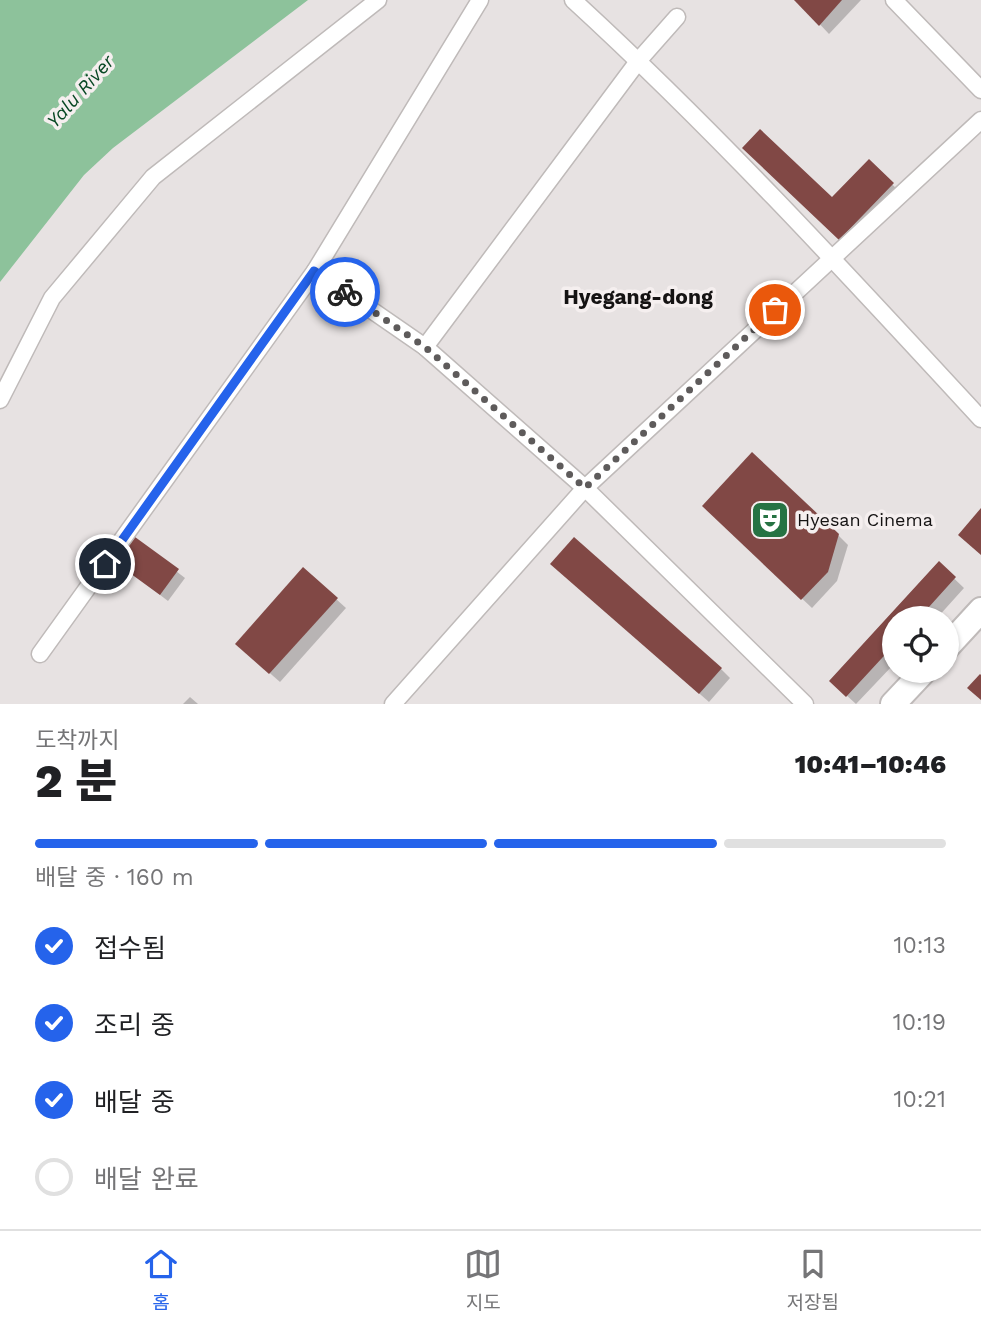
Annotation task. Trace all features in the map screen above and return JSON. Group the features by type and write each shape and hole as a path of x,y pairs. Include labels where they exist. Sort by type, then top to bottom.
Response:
{"main road":[{"path":"959,634 981,610"},
{"path":"893,704 913,683"}],"street":[{"path":"0,400 52,298 153,177 378,0"},
{"path":"40,654 314,271 480,0"},
{"path":"573,0 639,60 832,257 981,419"},
{"path":"894,0 981,90"},
{"path":"425,347 639,60 677,17"},
{"path":"393,704 585,488 981,120"},
{"path":"314,271 425,347 585,488 806,704"}],"water":[{"name":"Yalu River","path":"0,0 308,0 113,148 84,175 0,282"}],"building":[{"path":"794,0 842,0 819,26"},
{"path":"760,129 832,197 869,159 894,183 839,240 742,148"},
{"name":"Hyesan Cinema","path":"752,452 839,534 828,572 801,600 702,506"},
{"path":"981,508 981,555 958,535"},
{"path":"135,537 179,569 160,595 116,563"},
{"path":"574,537 722,668 699,694 550,564"},
{"path":"939,561 956,577 930,606 898,606"},
{"path":"303,567 338,598 269,674 235,644"},
{"path":"882,623 882,658 846,697 829,681"},
{"path":"981,675 981,700 967,688"}],"way so far":[{"path":"345,292 425,347 585,488 775,310"}],"place":[{"name":"Hyesan Cinema","path":"770,520"}],"district":[{"name":"Hyegang-dong","path":"638,297"}],"route":[{"path":"105,564 314,271 345,292"}]}
